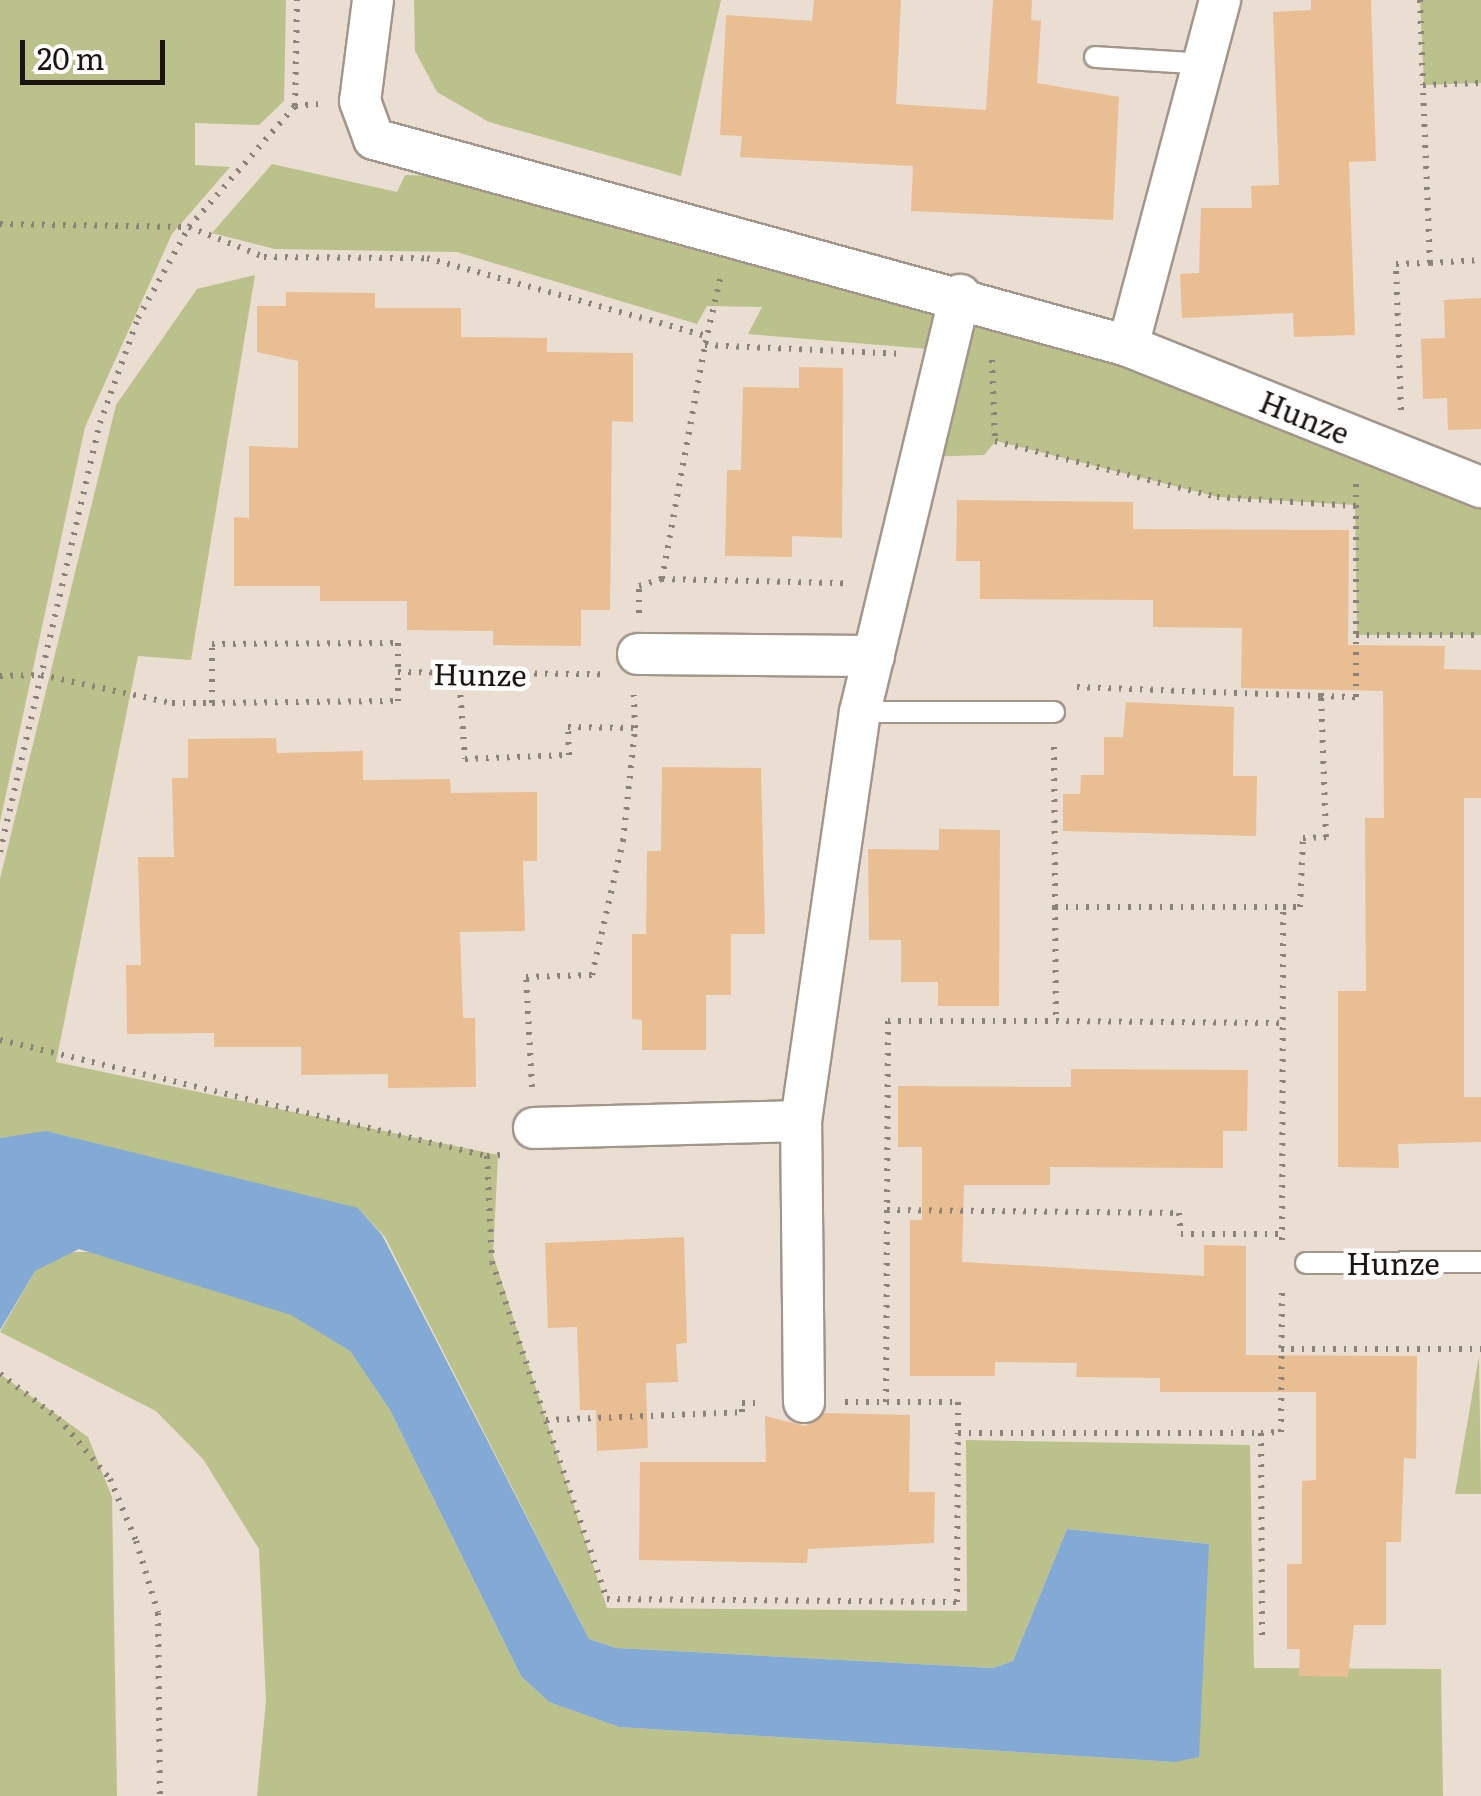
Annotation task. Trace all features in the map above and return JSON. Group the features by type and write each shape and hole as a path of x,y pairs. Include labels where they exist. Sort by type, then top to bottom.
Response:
{"street":[{"name":"Hunze","path":"373,0 360,101 374,138 960,295 1128,346 1481,486"},
{"path":"1128,346 1220,0"},
{"path":"804,1402 801,1120 860,712 960,295"},
{"path":"636,664 874,656"},
{"path":"534,1128 801,1120"}],"lane":[{"path":"1094,56 1205,64"},
{"path":"860,712 1054,712"},
{"name":"Hunze","path":"1306,1262 1481,1262"}],"path":[{"path":"0,852 100,423 138,318 189,227 294,106 297,0"},
{"path":"1420,0 1430,263"},
{"path":"1423,85 1481,84"},
{"path":"0,224 189,227 264,256 427,258 706,341 946,351 992,358 996,441 1218,496 1356,506"},
{"path":"662,579 706,341 731,233"},
{"path":"1403,454 1396,264 1481,260"},
{"path":"1056,1020 1054,687 1356,696 1356,436"},
{"path":"459,674 465,759 569,755 568,727 635,728 640,586 662,579 891,584"},
{"path":"1356,635 1481,635"},
{"name":"Hunze","path":"212,703 212,644 398,643 398,672 459,674 636,664"},
{"path":"0,676 41,674 172,703 212,703 398,701 398,672"},
{"path":"1055,906 1300,907 1303,838 1326,837 1320,696"},
{"path":"1283,908 1283,1254"},
{"path":"886,1402 888,1021 1283,1023"},
{"path":"0,1040 488,1156"},
{"path":"886,1210 1179,1213 1181,1234 1282,1234"},
{"path":"1261,1433 1280,1432 1282,1273"},
{"path":"1281,1348 1481,1349"},
{"path":"0,1374 58,1418 110,1480 136,1542 158,1613 160,1796"}],"green space":[{"path":"0,0 286,0 284,101 259,125 195,123 195,165 230,167 172,234 85,427 0,822"},
{"path":"414,0 721,0 681,176 489,122 437,92 415,51"},
{"path":"1420,0 1481,0 1481,83 1424,85"},
{"path":"272,164 397,192 405,175 432,176 883,298 934,314 928,349 748,334 762,307 707,306 697,324 457,252 275,249 212,233"},
{"path":"255,275 191,660 138,656 56,1062 498,1155 493,1255 607,1608 967,1611 966,1440 1250,1445 1254,1668 1441,1669 1443,1796 257,1796 266,1701 259,1549 203,1459 156,1411 0,1332 35,1271 63,1252 100,1252 292,1315 350,1351 390,1410 521,1676 549,1702 619,1727 1175,1762 1209,1544 1067,1529 1013,1661 993,1668 616,1648 589,1639 385,1237 359,1209 49,1132 0,1138 0,879 116,405 197,289"},
{"path":"959,294 1481,491 1481,635 1357,635 1355,505 1218,497 996,441 984,455 921,457"},
{"path":"1479,1356 1481,1494 1455,1494"},
{"path":"0,1374 88,1437 112,1497 117,1796 0,1796"}],"water":[{"path":"46,1131 358,1208 382,1235 589,1639 616,1648 993,1668 1013,1661 1067,1529 1209,1544 1199,1757 1175,1762 619,1727 549,1702 521,1676 390,1410 350,1351 291,1315 79,1249 35,1271 0,1330 0,1138"}],"building":[{"path":"814,0 901,0 896,104 986,110 993,0 1032,0 1031,20 1041,21 1037,83 1119,97 1113,220 911,211 913,166 740,157 742,136 720,135 726,15 812,21"},
{"path":"1311,0 1371,0 1376,161 1349,162 1355,335 1294,337 1293,313 1182,318 1180,274 1199,273 1201,208 1252,208 1251,186 1279,185 1273,12 1311,10"},
{"path":"286,292 375,293 375,308 461,308 461,337 547,338 547,352 633,353 633,422 612,421 610,610 581,610 581,646 493,645 493,631 407,630 407,601 320,601 320,586 234,586 234,517 249,518 249,446 298,448 298,361 257,352 257,306 286,306"},
{"path":"1481,298 1481,429 1448,430 1447,398 1423,399 1421,339 1445,338 1444,300"},
{"path":"799,367 843,368 842,538 792,536 792,557 725,556 727,470 741,470 743,387 799,388"},
{"path":"957,500 1133,502 1133,529 1349,530 1348,645 1445,646 1444,669 1481,670 1481,798 1464,798 1464,1097 1481,1097 1481,1142 1398,1144 1399,1168 1338,1167 1338,991 1366,991 1365,818 1384,818 1383,691 1241,688 1242,628 1153,627 1153,600 980,599 980,561 956,561"},
{"path":"1126,702 1234,707 1233,776 1257,776 1256,836 1063,831 1063,794 1080,794 1081,775 1104,775 1104,737 1123,737"},
{"path":"276,738 277,753 363,751 363,780 450,779 451,793 537,792 537,861 523,861 525,931 460,932 463,1018 475,1018 476,1087 388,1088 388,1074 301,1075 301,1047 214,1047 214,1033 127,1034 126,965 141,965 138,857 174,857 172,778 188,778 188,739"},
{"path":"662,767 761,768 765,934 731,934 731,995 706,995 706,1050 642,1050 642,1020 632,1019 632,934 646,934 647,851 661,851"},
{"path":"939,829 1000,830 999,1006 938,1006 938,982 901,982 901,940 869,940 868,849 939,850"},
{"path":"1071,1069 1248,1070 1247,1131 1223,1131 1223,1168 1050,1167 1050,1185 964,1185 962,1262 1204,1276 1204,1245 1246,1246 1246,1355 1417,1356 1416,1459 1404,1458 1401,1542 1386,1542 1386,1625 1354,1625 1348,1677 1299,1676 1300,1649 1287,1649 1287,1564 1302,1564 1302,1481 1316,1480 1316,1392 1160,1392 1160,1378 1076,1377 1077,1363 995,1362 995,1376 910,1376 910,1220 922,1220 922,1147 898,1147 898,1086 1071,1087"},
{"path":"684,1237 687,1343 676,1344 678,1382 646,1383 648,1448 597,1451 596,1410 580,1410 577,1327 548,1328 545,1243"},
{"path":"825,1413 910,1415 909,1492 935,1492 934,1543 808,1549 807,1563 639,1560 640,1462 766,1462 765,1416 805,1426"}]}
